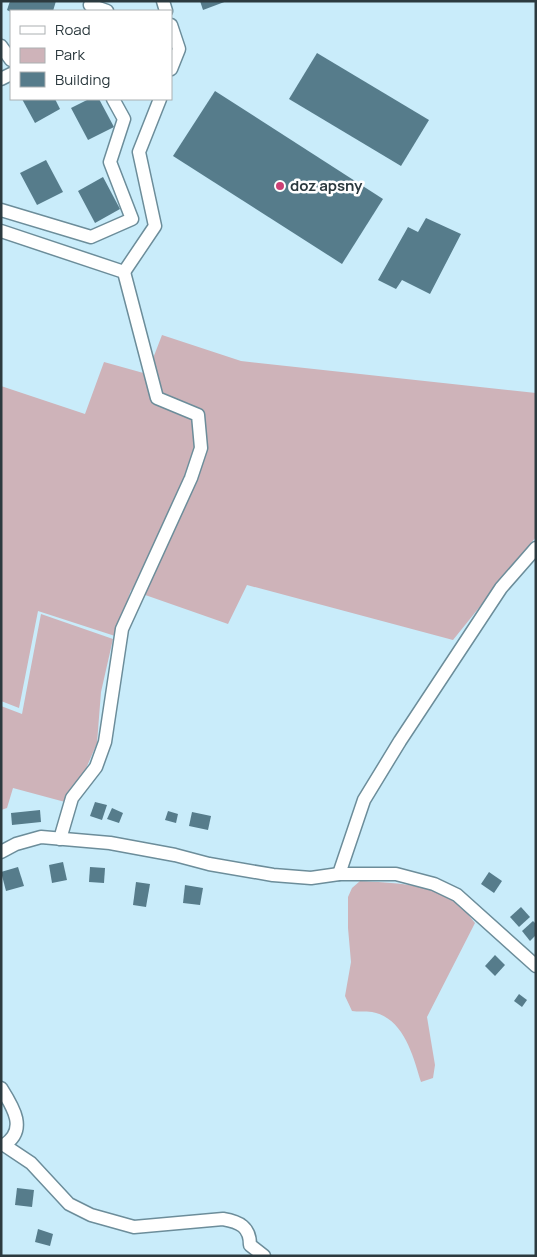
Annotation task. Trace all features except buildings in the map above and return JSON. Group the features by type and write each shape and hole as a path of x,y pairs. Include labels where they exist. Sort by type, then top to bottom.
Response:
{"street":[{"path":"89,6 103,10"},
{"path":"172,28 179,49 172,67"},
{"path":"1,46 10,59"},
{"path":"1,210 91,237 132,219 110,162 124,119 114,100"},
{"path":"60,838 72,798 96,767 105,742 122,629 191,478 201,448 198,415 157,398 124,272 155,226 139,152 160,100"},
{"path":"1,231 124,272"},
{"path":"339,874 364,800 400,741 501,588 536,548"},
{"path":"1,852 16,844 41,837 60,838 110,843 274,876 312,878 339,874 396,874 434,884 457,895 536,966"},
{"path":"1,1088 10,1102 16,1121 17,1132 12,1140 3,1145 32,1163 70,1204 91,1215 134,1227 223,1219 235,1221 245,1228 250,1236 250,1245 264,1256"}],"green space":[{"path":"162,335 241,361 536,393 536,537 453,640 247,585 228,624 131,590 115,636 38,611 19,708 1,701 1,386 85,414 104,362 147,374"},
{"path":"41,614 113,639 101,692 97,743 82,778 65,802 13,788 7,808 1,810 1,706 22,714"},
{"path":"360,881 410,885 435,891 460,905 475,923 427,1017 435,1065 433,1078 421,1082 406,1040 392,1022 372,1012 352,1011 345,996 351,962 348,897 352,888"}],"place":[{"name":"doz apsny","path":"280,186"}]}
